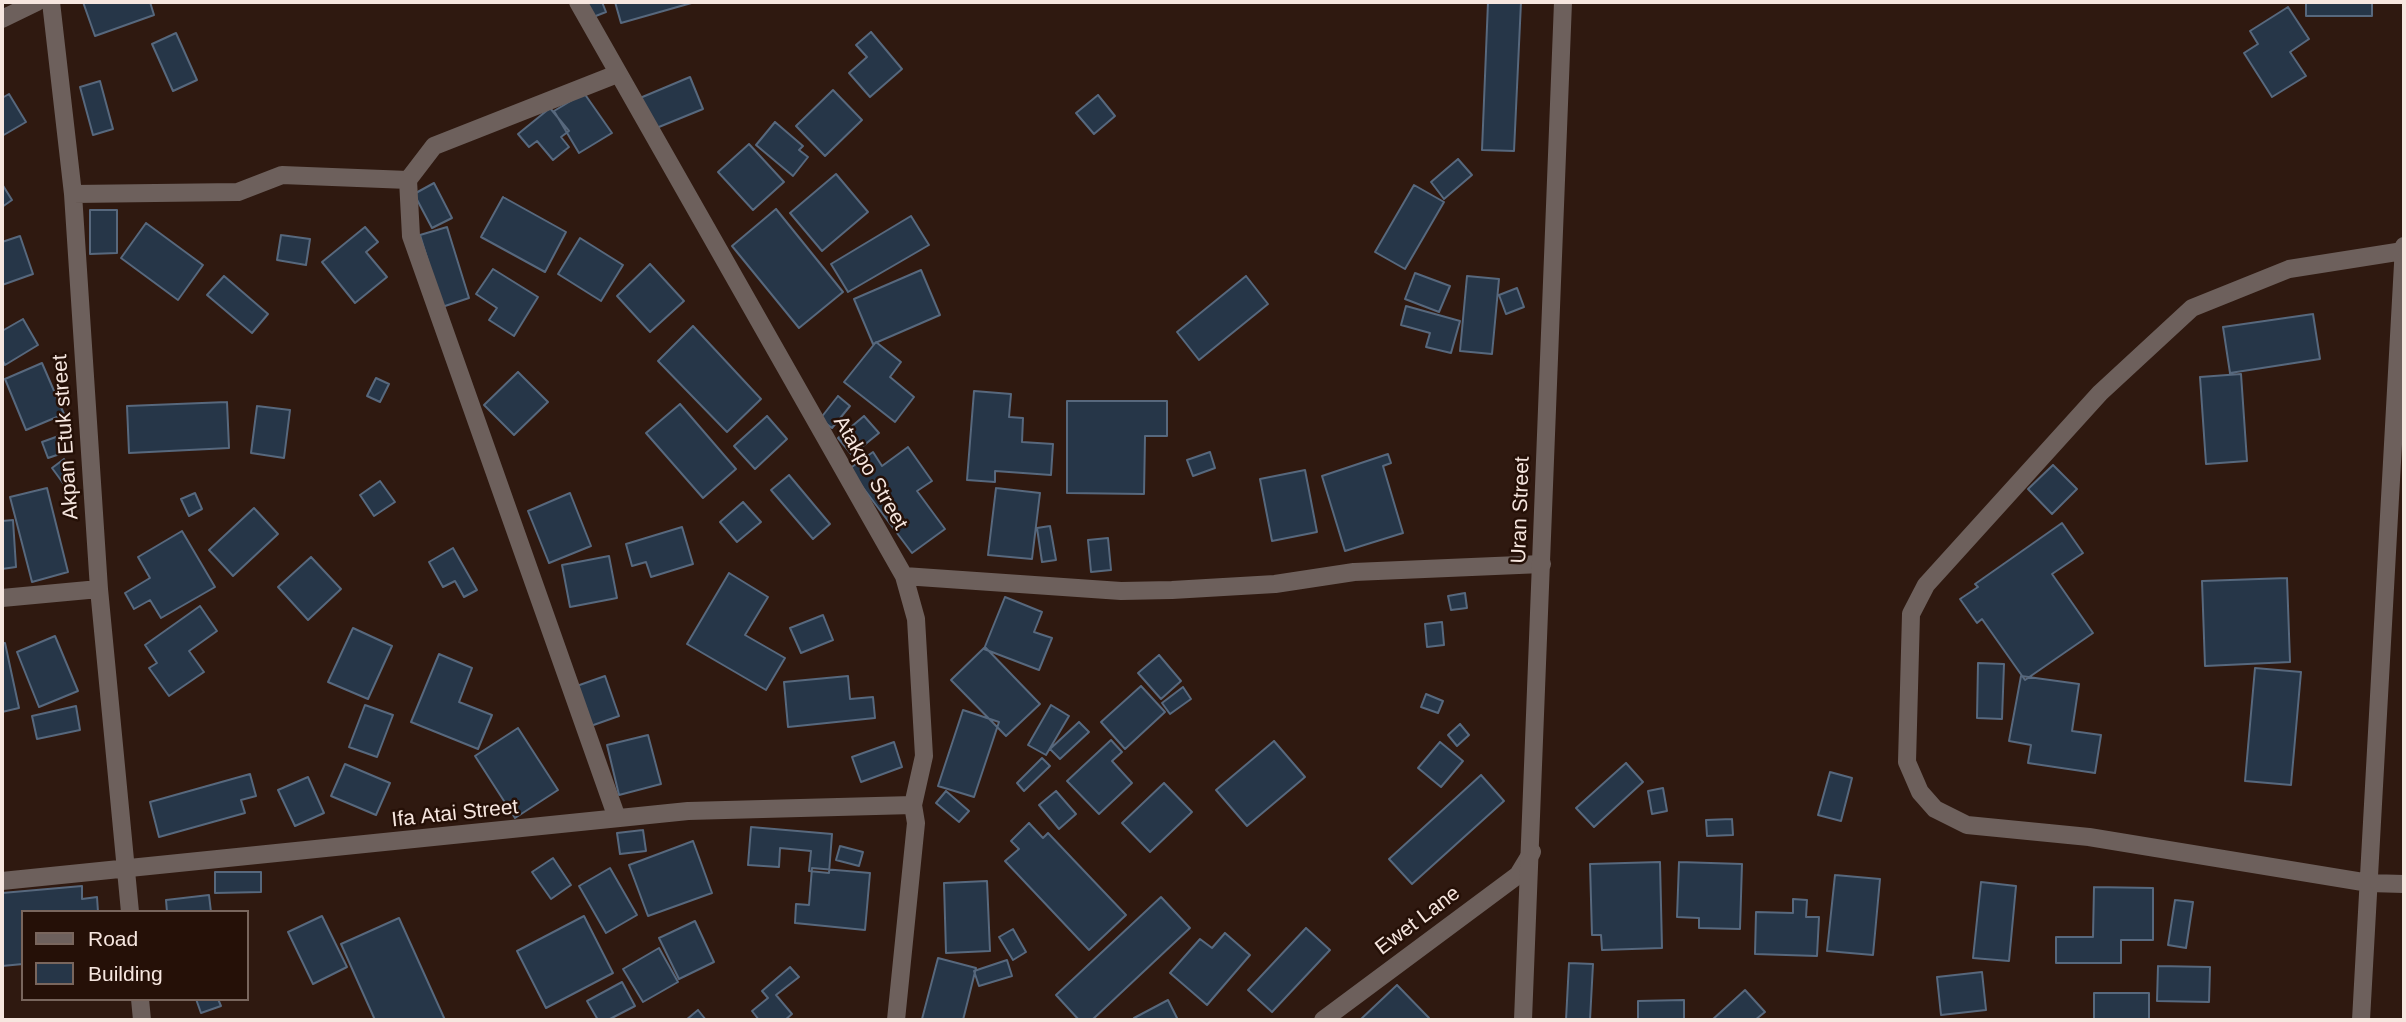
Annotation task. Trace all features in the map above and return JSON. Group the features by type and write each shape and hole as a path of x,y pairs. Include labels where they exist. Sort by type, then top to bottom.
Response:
{"street":[{"path":"2,19 37,2"},
{"name":"Akpan Etuk street","path":"51,2 73,194 99,589 130,910"},
{"name":"Atakpo Street","path":"578,2 904,576 916,619 922,685 924,756 913,805 916,823 896,1020"},
{"name":"Uran Street","path":"1524,1020 1563,2"},
{"path":"617,74 434,146 408,180 411,236 617,818"},
{"path":"73,194 238,192 282,175 408,180"},
{"path":"2361,1020 2369,883 2404,248 2289,268 2192,308 2100,393 1926,585 1911,614 1907,762 1920,792 1936,809 1967,825 2089,837 2369,883 2404,884"},
{"path":"904,576 1121,591 1275,584 1354,572 1542,564"},
{"path":"2,598 99,589"},
{"name":"Ifa Atai Street","path":"2,881 688,811 913,805"},
{"name":"Ewet Lane","path":"1323,1020 1518,874 1532,852"},
{"path":"139,1001 142,1020"}],"building":[{"path":"83,2 150,2 154,15 95,36"},
{"path":"602,2 606,12 588,19 582,5"},
{"path":"615,2 695,2 621,23"},
{"path":"1488,2 1521,2 1514,151 1482,150"},
{"path":"2306,2 2372,2 2372,16 2306,16"},
{"path":"2288,7 2309,39 2290,52 2306,76 2272,97 2244,53 2258,44 2250,31"},
{"path":"871,32 902,69 870,97 849,73 867,57 856,45"},
{"path":"176,33 197,80 173,91 152,44"},
{"path":"690,77 703,109 654,129 640,98"},
{"path":"100,81 113,129 93,135 80,87"},
{"path":"833,90 862,120 825,156 796,126"},
{"path":"584,93 612,133 579,153 554,111"},
{"path":"9,94 26,122 2,136 2,98"},
{"path":"1098,95 1115,116 1094,134 1076,113"},
{"path":"550,108 569,131 561,137 569,147 553,160 537,141 529,147 518,134"},
{"path":"775,122 803,146 799,150 808,157 793,176 756,145"},
{"path":"749,144 784,182 753,210 718,172"},
{"path":"1458,159 1472,175 1444,199 1431,182"},
{"path":"836,174 868,212 822,251 790,213"},
{"path":"434,183 452,218 432,228 414,194"},
{"path":"2,184 12,200 2,207"},
{"path":"1414,185 1444,202 1405,269 1375,252"},
{"path":"503,197 566,232 545,272 481,237"},
{"path":"776,209 843,292 799,328 732,246"},
{"path":"90,210 117,210 117,253 90,254"},
{"path":"911,216 929,245 848,292 831,264"},
{"path":"146,223 203,265 178,300 121,258"},
{"path":"365,227 378,242 366,252 387,277 355,303 322,262"},
{"path":"447,227 469,298 442,307 420,235"},
{"path":"281,235 310,239 306,265 277,260"},
{"path":"20,236 33,274 2,285 2,242"},
{"path":"580,238 623,265 601,301 558,274"},
{"path":"650,264 684,301 650,332 617,296"},
{"path":"493,269 538,297 514,336 489,320 497,308 476,294"},
{"path":"921,270 940,315 873,344 854,299"},
{"path":"1415,273 1450,286 1439,312 1405,299"},
{"path":"224,276 268,314 252,333 207,295"},
{"path":"1246,276 1268,304 1199,360 1177,332"},
{"path":"1467,276 1499,279 1492,354 1460,351"},
{"path":"1517,288 1524,307 1506,314 1499,295"},
{"path":"1406,306 1460,321 1451,353 1426,347 1430,333 1401,325"},
{"path":"2313,314 2320,359 2230,373 2223,327"},
{"path":"23,319 38,345 5,365 2,359 2,331"},
{"path":"693,326 761,399 727,432 658,361"},
{"path":"876,342 901,362 890,377 914,397 895,422 844,382"},
{"path":"42,363 64,414 26,430 5,379"},
{"path":"518,372 548,402 514,435 484,405"},
{"path":"2241,374 2247,461 2206,464 2200,377"},
{"path":"376,378 389,384 380,402 367,396"},
{"path":"974,391 1011,394 1009,417 1023,418 1022,442 1053,444 1051,475 995,471 995,482 967,480"},
{"path":"838,396 850,406 832,428 820,419"},
{"path":"1067,401 1167,401 1167,436 1145,436 1144,494 1067,493"},
{"path":"227,402 229,448 129,453 127,406"},
{"path":"680,404 736,469 703,498 646,433"},
{"path":"257,406 290,410 284,458 251,453"},
{"path":"767,416 787,439 755,469 734,446"},
{"path":"864,416 879,433 852,455 838,438"},
{"path":"67,433 72,450 48,458 42,442"},
{"path":"908,447 932,481 917,491 945,529 912,553 849,469 873,452 882,466"},
{"path":"1210,452 1215,468 1193,476 1187,460"},
{"path":"1388,454 1391,463 1383,466 1403,533 1345,551 1322,476"},
{"path":"64,459 75,475 63,483 52,468"},
{"path":"2053,465 2077,489 2052,514 2028,489"},
{"path":"1305,470 1317,532 1272,541 1260,479"},
{"path":"789,475 830,524 813,539 771,490"},
{"path":"380,481 395,502 374,516 360,495"},
{"path":"47,488 68,572 32,582 10,497"},
{"path":"996,488 1040,493 1032,559 988,555"},
{"path":"195,493 202,509 189,516 181,499"},
{"path":"570,493 591,546 549,563 528,511"},
{"path":"743,502 761,522 737,542 720,522"},
{"path":"254,508 278,534 233,576 209,550"},
{"path":"13,520 16,567 2,569 2,521"},
{"path":"2062,523 2083,553 2052,574 2093,633 2025,680 1982,619 1977,623 1960,599 1978,587 1975,584"},
{"path":"1050,526 1056,560 1042,562 1037,528"},
{"path":"682,527 693,564 651,577 646,562 632,566 626,544"},
{"path":"182,531 215,587 161,618 150,600 134,609 125,593 150,578 138,557"},
{"path":"1108,538 1111,570 1091,572 1088,540"},
{"path":"453,548 477,590 464,597 455,581 443,587 429,562"},
{"path":"609,556 617,598 570,607 562,565"},
{"path":"311,557 341,589 308,620 278,587"},
{"path":"729,573 768,597 745,635 785,658 766,690 687,644"},
{"path":"2287,578 2290,662 2205,666 2202,581"},
{"path":"1465,593 1467,608 1451,610 1448,596"},
{"path":"1005,597 1042,612 1034,632 1052,638 1039,670 984,649"},
{"path":"200,606 217,631 189,651 204,672 169,696 149,668 157,663 145,645"},
{"path":"823,615 833,640 801,653 790,628"},
{"path":"1442,622 1444,645 1427,647 1425,624"},
{"path":"353,628 392,646 368,699 328,682"},
{"path":"55,636 78,691 39,707 17,652"},
{"path":"2,643 5,643 19,708 2,712"},
{"path":"985,647 1040,704 1006,736 951,680"},
{"path":"439,654 472,668 459,702 492,715 478,749 411,722"},
{"path":"1159,655 1181,681 1161,699 1138,673"},
{"path":"1978,663 2004,664 2002,719 1977,718"},
{"path":"2255,668 2301,672 2291,785 2245,781"},
{"path":"605,676 619,716 585,728 571,688"},
{"path":"848,676 850,699 873,697 875,718 788,727 784,682"},
{"path":"2021,676 2079,684 2072,731 2101,735 2095,773 2028,763 2031,745 2009,741"},
{"path":"1141,686 1165,712 1125,749 1101,722"},
{"path":"1183,687 1191,699 1170,714 1162,703"},
{"path":"1426,694 1443,701 1438,713 1421,707"},
{"path":"365,705 393,715 377,757 349,747"},
{"path":"1051,705 1069,716 1046,755 1028,745"},
{"path":"76,706 80,730 37,739 32,716"},
{"path":"963,710 999,722 974,797 938,786"},
{"path":"1079,722 1089,732 1060,759 1050,749"},
{"path":"1460,724 1469,735 1457,746 1448,735"},
{"path":"518,728 558,790 515,818 475,756"},
{"path":"648,735 661,784 619,795 607,745"},
{"path":"1111,740 1122,752 1112,761 1132,783 1099,814 1067,781"},
{"path":"1274,741 1305,777 1247,826 1216,790"},
{"path":"894,742 902,767 861,782 852,757"},
{"path":"1440,742 1463,761 1441,787 1418,768"},
{"path":"1042,758 1050,766 1024,791 1017,783"},
{"path":"1626,763 1643,782 1594,827 1576,808"},
{"path":"345,764 390,783 376,815 331,796"},
{"path":"1830,772 1852,778 1841,821 1818,815"},
{"path":"250,774 256,796 241,800 245,813 159,837 150,802"},
{"path":"1481,775 1504,801 1412,884 1389,859"},
{"path":"308,777 324,813 295,826 278,790"},
{"path":"1164,783 1192,812 1150,852 1122,823"},
{"path":"1663,788 1667,811 1652,814 1648,791"},
{"path":"946,791 969,811 959,822 936,803"},
{"path":"1056,791 1076,814 1059,829 1039,805"},
{"path":"1732,819 1733,835 1707,836 1706,820"},
{"path":"1029,823 1043,838 1048,833 1126,915 1089,950 1005,861 1019,849 1011,841"},
{"path":"751,827 832,834 829,873 809,871 811,851 780,848 779,867 748,865"},
{"path":"643,830 646,851 620,854 617,833"},
{"path":"693,841 712,893 648,916 629,865"},
{"path":"840,846 863,852 859,866 836,860"},
{"path":"553,858 571,885 551,899 532,872"},
{"path":"1660,862 1662,948 1602,950 1601,935 1592,935 1590,864"},
{"path":"1679,862 1742,864 1740,929 1699,928 1699,918 1677,917"},
{"path":"610,868 637,915 606,933 579,886"},
{"path":"812,868 870,873 865,930 795,923 796,904 809,905"},
{"path":"215,872 261,872 261,892 215,893"},
{"path":"1835,875 1880,879 1873,955 1827,951"},
{"path":"987,881 990,951 946,953 944,883"},
{"path":"1981,882 2016,886 2009,961 1973,958"},
{"path":"82,886 82,899 97,897 98,910 21,910 21,964 2,966 2,893"},
{"path":"2094,887 2153,888 2153,940 2121,940 2121,963 2056,963 2056,937 2093,937"},
{"path":"209,895 211,910 167,910 166,900"},
{"path":"1161,897 1190,928 1092,1020 1079,1020 1056,995"},
{"path":"1793,899 1807,900 1806,917 1819,917 1817,956 1755,954 1756,912 1793,913"},
{"path":"2175,900 2193,902 2186,948 2168,945"},
{"path":"322,916 347,967 313,984 288,932"},
{"path":"584,916 613,973 546,1008 517,951"},
{"path":"399,918 445,1020 375,1020 341,944"},
{"path":"695,921 714,962 679,979 659,938"},
{"path":"1306,928 1330,950 1272,1012 1248,990"},
{"path":"1013,929 1026,952 1013,960 999,937"},
{"path":"1225,933 1250,955 1207,1005 1170,973 1200,939 1212,948"},
{"path":"659,948 678,982 643,1002 623,969"},
{"path":"938,958 976,968 963,1020 922,1019"},
{"path":"1007,960 1012,976 979,986 974,971"},
{"path":"1569,963 1593,964 1590,1020 1566,1020"},
{"path":"2158,966 2210,967 2209,1002 2157,1001"},
{"path":"790,967 799,977 776,995 792,1014 785,1020 759,1020 752,1011 768,998 762,991"},
{"path":"1982,972 1986,1010 1941,1015 1937,977"},
{"path":"622,982 635,1006 608,1020 598,1020 587,1001"},
{"path":"1397,985 1429,1018 1360,1020"},
{"path":"1745,990 1765,1012 1755,1020 1712,1020"},
{"path":"2094,993 2149,993 2149,1020 2094,1020"},
{"path":"1168,1000 1178,1020 1135,1020 1134,1018"},
{"path":"1684,1000 1684,1020 1638,1020 1638,1001"},
{"path":"197,1001 219,1001 221,1006 201,1013"},
{"path":"698,1010 706,1020 686,1020"}]}
